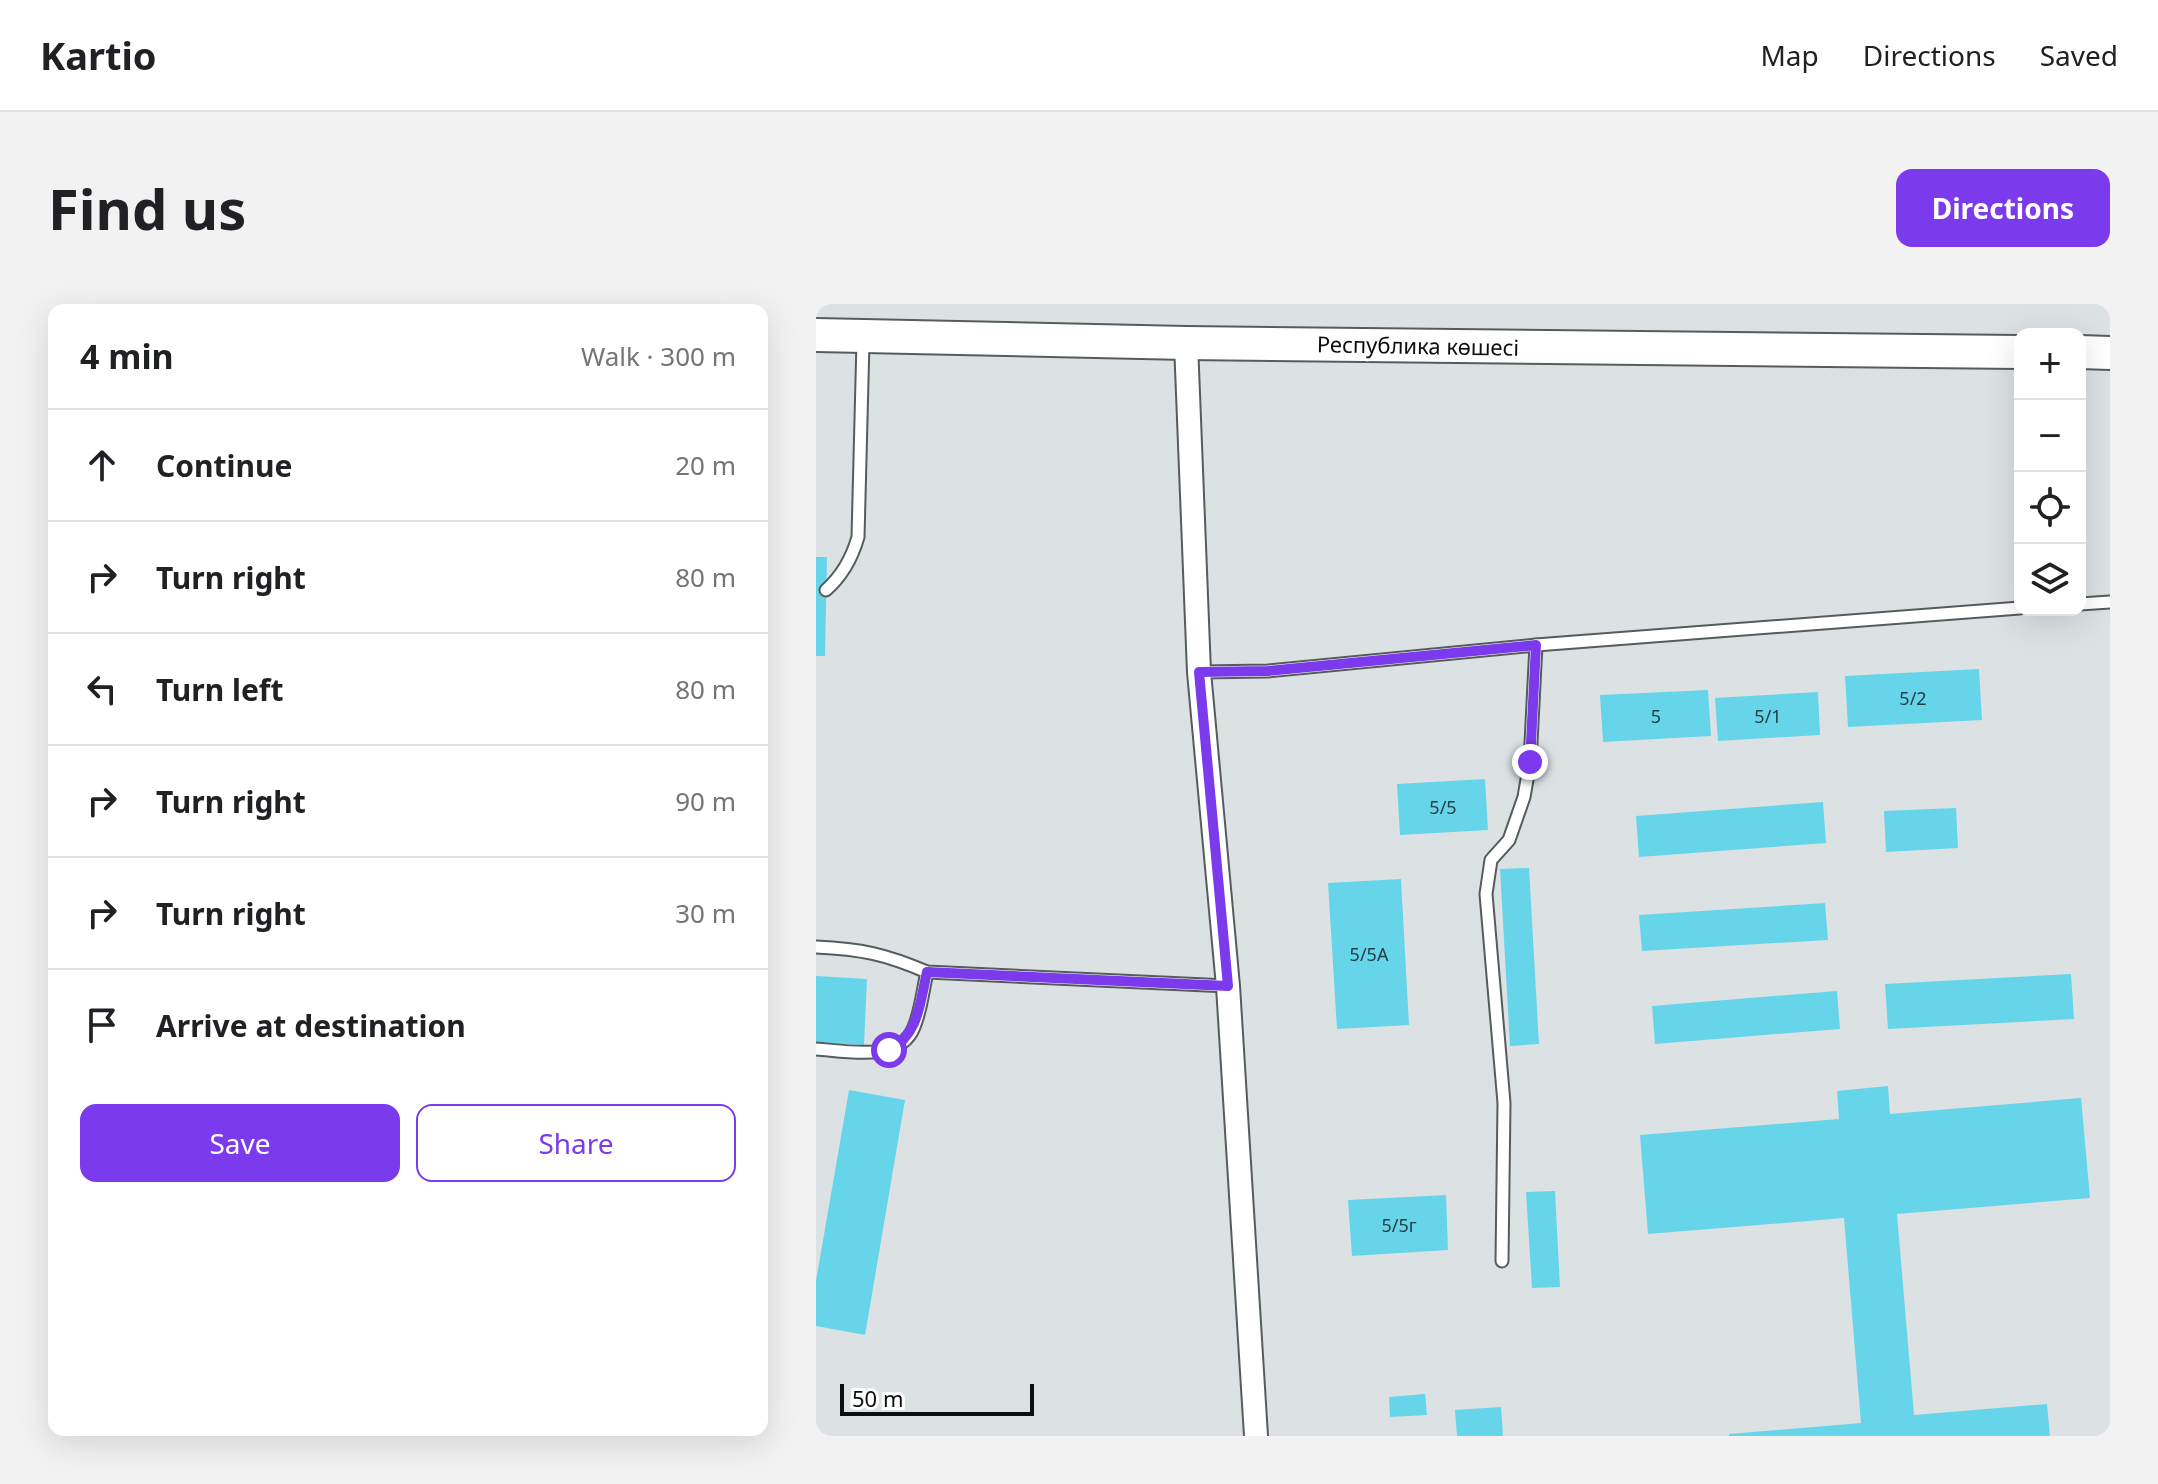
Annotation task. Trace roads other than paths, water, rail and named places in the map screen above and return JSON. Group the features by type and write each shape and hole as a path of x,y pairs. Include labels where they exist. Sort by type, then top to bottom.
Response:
{"main road":[{"name":"Республика көшесі","path":"816,335 1186,343 2014,352"},
{"path":"2086,352 2110,353"}],"street":[{"path":"1186,343 1199,672 1228,986 1256,1436"}],"lane":[{"path":"826,590 853,556 858,537 863,336"},
{"path":"2086,604 2110,602"},
{"path":"1199,672 1268,671 1536,645 2014,608"},
{"path":"1502,1261 1504,1103 1486,894 1491,860 1509,840 1524,797 1530,762 1536,645"},
{"path":"816,947 857,948 879,953 927,972 1228,986"},
{"path":"816,1049 867,1052 897,1046 914,1027 927,972"}]}
